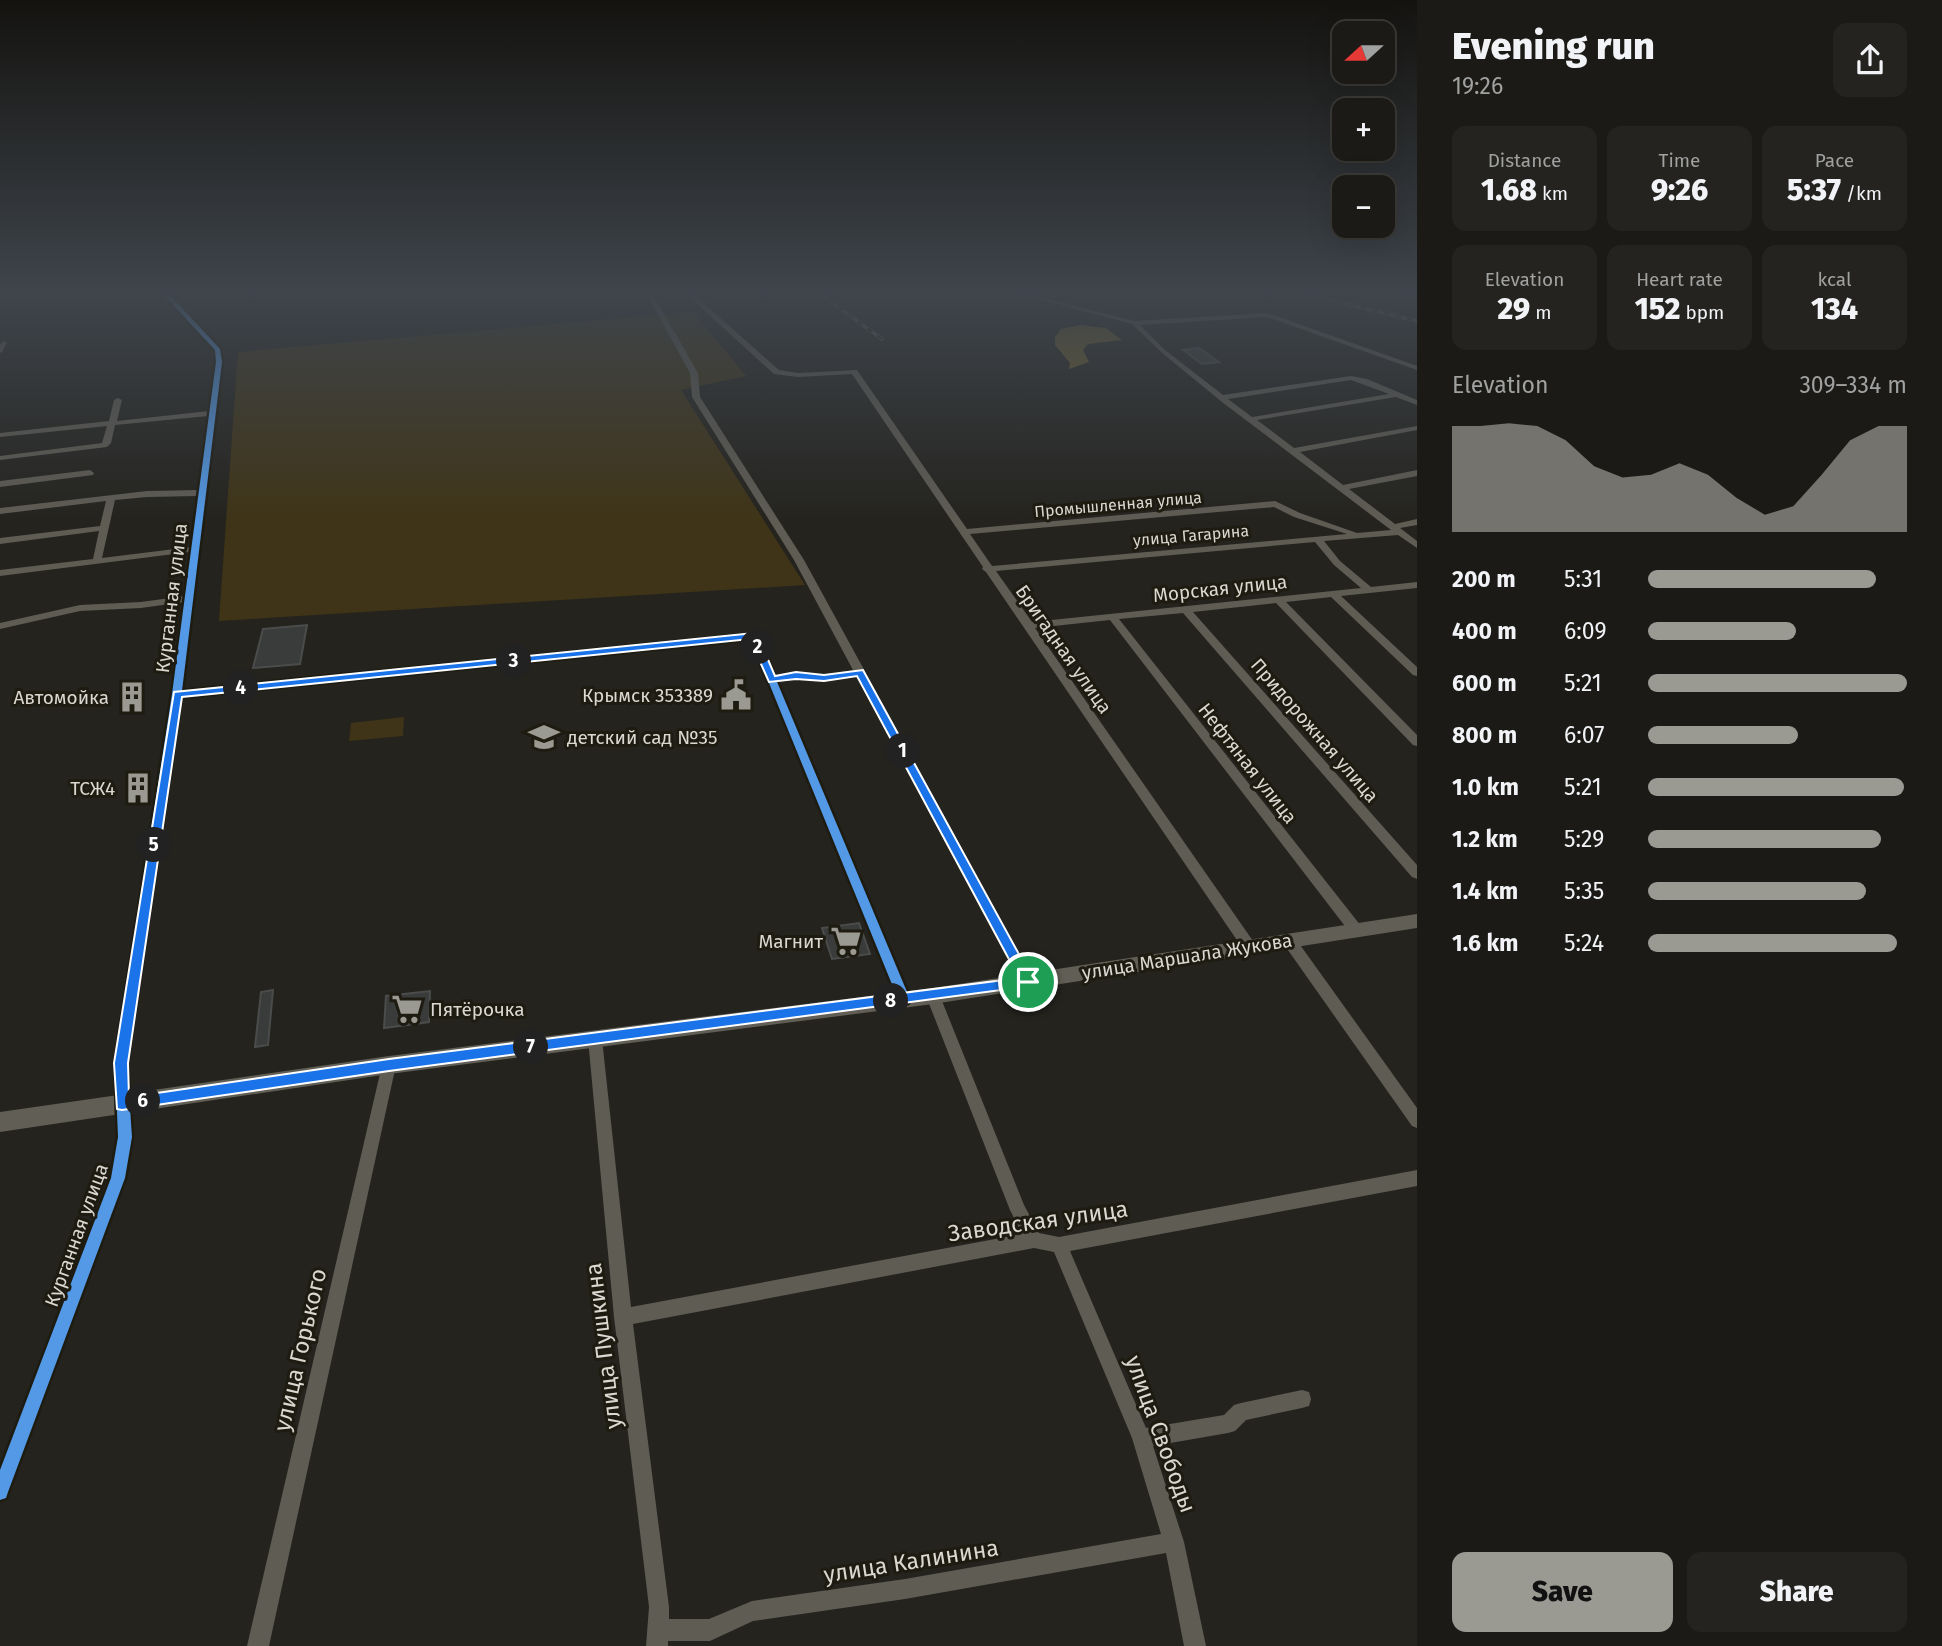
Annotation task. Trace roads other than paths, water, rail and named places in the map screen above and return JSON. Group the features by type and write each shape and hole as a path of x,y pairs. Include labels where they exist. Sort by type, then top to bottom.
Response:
{"main road":[{"name":"улица Маршала Жукова","path":"0,1122 389,1065 933,996 1248,945 1417,921"}],"street":[{"name":"Курганная улица","path":"0,1492 118,1178 125,1137 121,1063 177,694 218,370"},
{"path":"692,370 696,397 799,561 1028,982"},
{"name":"Бригадная улица","path":"775,370 798,375 854,372 1248,945"},
{"path":"1188,370 1417,545"},
{"path":"1223,397 1351,379 1364,381 1417,403"},
{"path":"1251,419 1396,394"},
{"path":"0,457 104,445 114,423 118,400"},
{"path":"0,435 213,413"},
{"path":"1294,451 1417,428"},
{"path":"0,484 90,472"},
{"path":"1343,488 1417,473"},
{"path":"0,511 111,498 202,493"},
{"path":"97,561 111,498"},
{"name":"Промышленная улица","path":"965,532 1275,504 1297,515 1358,535"},
{"name":"улица Гагарина","path":"987,569 1358,535 1396,529 1417,522"},
{"path":"0,541 104,528"},
{"path":"1317,539 1337,563 1368,590"},
{"path":"0,573 196,550"},
{"name":"Морская улица","path":"1027,626 1417,585"},
{"path":"1332,593 1417,673"},
{"path":"0,626 80,608 141,605 189,598"},
{"path":"1279,600 1417,742"},
{"name":"Придорожная улица","path":"1186,610 1417,874"},
{"name":"Нефтяная улица","path":"1113,618 1356,930"},
{"path":"177,694 754,636 904,999"},
{"path":"772,680 796,676 824,678 860,672"},
{"path":"1288,939 1417,1121"},
{"path":"933,996 1018,1210 1034,1240"},
{"name":"улица Пушкина","path":"595,1040 623,1317 659,1607 657,1638"},
{"name":"улица Горького","path":"258,1646 389,1065"},
{"name":"Заводская улица","path":"623,1317 1034,1240 1059,1245 1417,1178"},
{"name":"улица Свободы","path":"1059,1245 1141,1438 1174,1542 1195,1646"},
{"path":"1141,1438 1228,1424 1241,1412 1302,1399"},
{"name":"улица Калинина","path":"657,1638 710,1630 752,1611 1174,1542"}],"place":[{"name":"Крымск 353389","path":"736,695"},
{"name":"Автомойка","path":"132,697"},
{"name":"детский сад №35","path":"544,737"},
{"name":"ТСЖ4","path":"138,788"},
{"name":"Магнит","path":"846,941"},
{"name":"Пятёрочка","path":"407,1009"}]}
